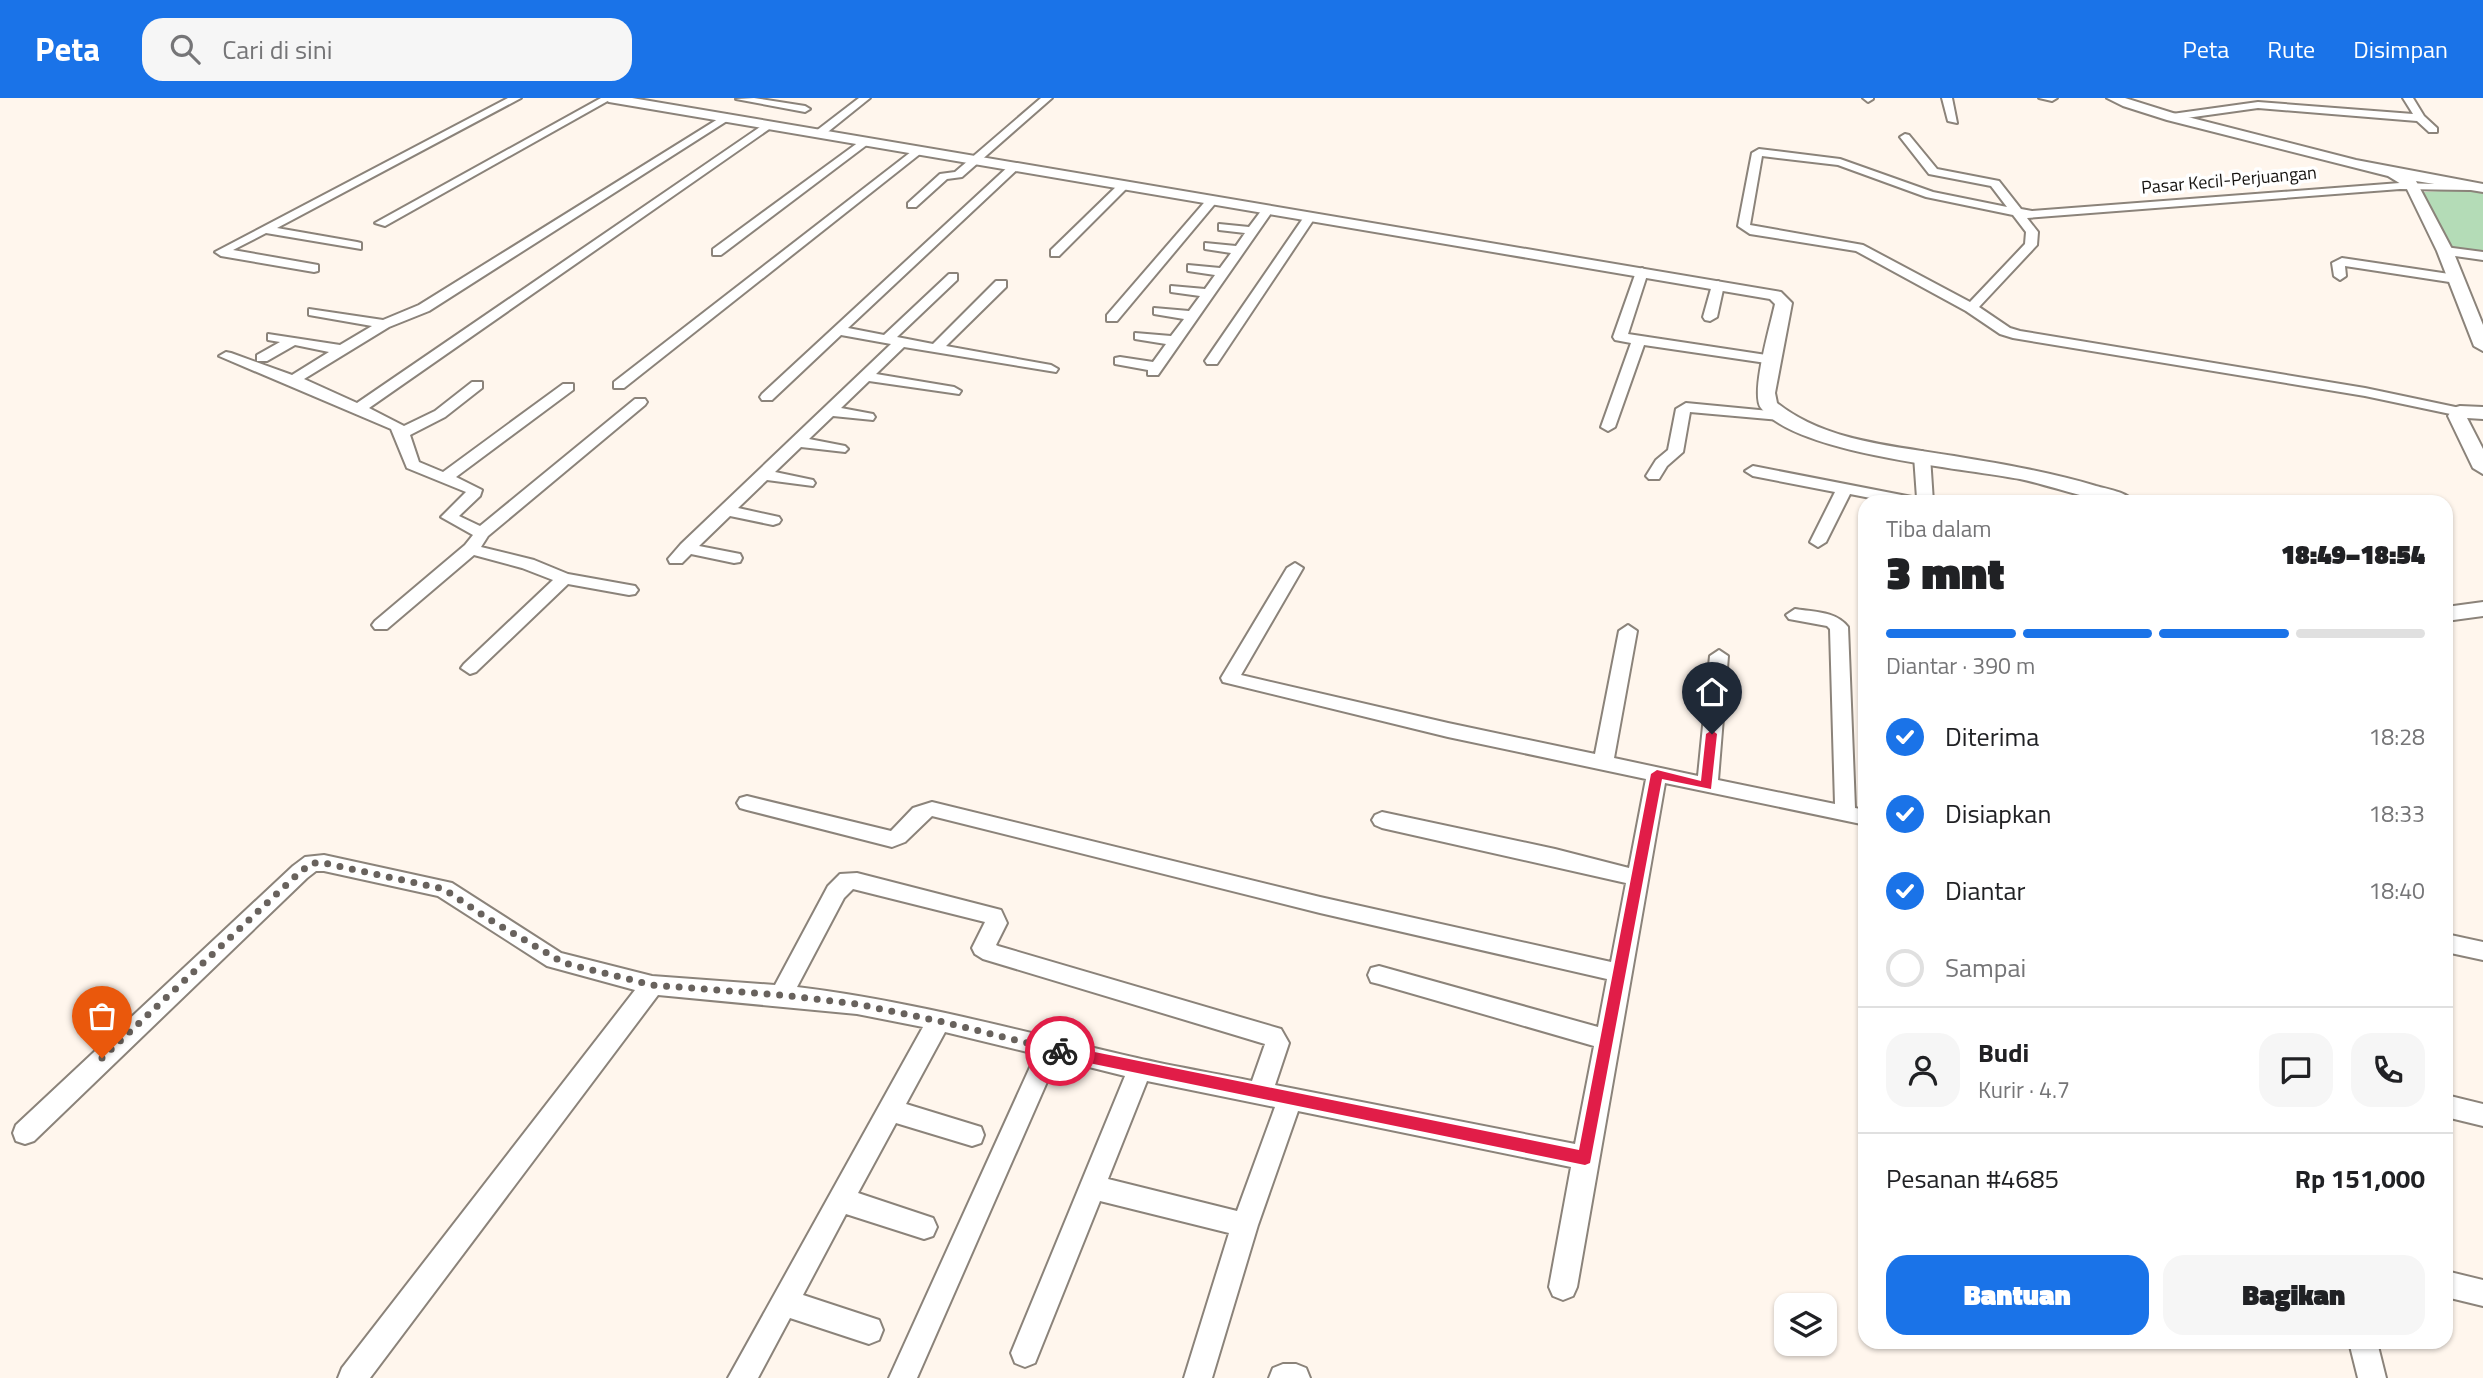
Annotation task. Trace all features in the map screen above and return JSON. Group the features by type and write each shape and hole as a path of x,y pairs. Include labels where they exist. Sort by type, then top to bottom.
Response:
{"street":[{"path":"314,268 220,252 516,98"},
{"path":"381,223 609,98 1775,295 1782,298 1784,303 1766,393 1768,405 1780,416 1808,431 2064,484 2101,495"},
{"path":"358,409 763,123 792,98"},
{"path":"820,133 865,98"},
{"path":"912,205 944,176 958,175 1046,98"},
{"path":"1947,98 1953,121"},
{"path":"2044,98 2052,98"},
{"path":"2113,98 2172,117 2393,173 2477,187"},
{"path":"2408,98 2420,118 2433,130"},
{"path":"741,99 805,109"},
{"path":"2172,117 2244,102 2420,118"},
{"path":"2183,103 2193,113"},
{"path":"505,104 526,107"},
{"path":"293,380 384,324 424,308 726,117"},
{"path":"474,120 494,123"},
{"path":"1905,136 1933,172 1994,183 2032,232 2031,245 1971,308 2005,331 2365,392 2460,412 2483,413"},
{"path":"717,252 867,141"},
{"path":"619,385 920,150"},
{"name":"Pasar Kecil-Perjuangan","path":"1971,308 1859,248 1750,230 1744,226 1756,154 1759,152 1840,162 1930,195 2019,213 2046,215 2413,185 2477,187"},
{"path":"407,155 431,158"},
{"path":"767,397 1015,166"},
{"path":"2393,173 2413,185 2445,251 2482,342"},
{"path":"370,174 394,177"},
{"path":"1055,254 1125,184"},
{"path":"334,193 359,197"},
{"path":"1112,318 1213,199"},
{"path":"1120,361 1155,369 1268,209"},
{"path":"297,211 322,216"},
{"path":"1212,361 1310,216"},
{"path":"1223,227 1253,231"},
{"path":"264,229 357,246"},
{"path":"1209,246 1239,250"},
{"path":"2445,251 2483,256"},
{"path":"2340,276 2338,263 2342,262 2456,279"},
{"path":"1192,268 1224,272"},
{"path":"1642,272 1620,337 1773,360"},
{"path":"682,554 865,376 894,340 953,277"},
{"path":"936,348 1001,284"},
{"path":"1710,317 1718,285"},
{"path":"1177,289 1209,293"},
{"path":"1159,311 1193,316"},
{"path":"314,312 384,324"},
{"path":"840,331 1051,369"},
{"path":"1140,336 1175,341"},
{"path":"273,337 342,350"},
{"path":"262,358 292,341"},
{"path":"1608,427 1638,341"},
{"path":"226,356 293,380 388,421 402,433 412,465 474,489 474,494 449,517 482,533"},
{"path":"865,376 954,391"},
{"path":"402,433 440,414 477,385"},
{"path":"443,478 568,387"},
{"path":"381,625 471,549 482,533 640,402"},
{"path":"1654,476 1661,463 1675,452 1683,409 1686,407 1780,416"},
{"path":"830,411 868,417"},
{"path":"2460,412 2458,416 2483,468"},
{"path":"797,442 840,450"},
{"path":"1922,456 1925,495"},
{"path":"1753,471 1879,495"},
{"path":"763,475 807,483"},
{"path":"1818,542 1844,488"},
{"path":"727,510 773,520"},
{"path":"471,549 528,564 564,578 629,590"},
{"path":"682,554 734,558"},
{"path":"1295,568 1230,678 1448,730 1858,816"},
{"path":"470,668 564,578"},
{"path":"2453,613 2483,610"},
{"path":"1795,615 1832,621 1839,627 1845,813"},
{"path":"1604,762 1628,631"},
{"path":"1707,786 1719,656"},
{"path":"1563,1287 1657,774"},
{"path":"747,803 892,839 902,835 919,813 932,808 1320,905 1619,973"},
{"path":"1382,820 1555,857 1637,878"},
{"path":"25,1133 312,863 337,865 444,889 555,960 652,985 857,1004 1140,1069 1585,1158"},
{"path":"781,995 836,892 848,880 857,881 993,916 996,923 983,948 990,954 1273,1036 1277,1043 1260,1093"},
{"path":"2453,945 2483,951"},
{"path":"1378,975 1607,1040"},
{"path":"352,1378 652,985"},
{"path":"742,1378 939,1021"},
{"path":"903,1378 1051,1049"},
{"path":"1025,1353 1140,1069"},
{"path":"1198,1378 1245,1226 1290,1099"},
{"path":"2453,1108 2483,1115"},
{"path":"889,1110 972,1135"},
{"path":"1092,1187 1245,1226"},
{"path":"840,1200 924,1227"},
{"path":"2453,1286 2483,1293"},
{"path":"783,1302 869,1330"},
{"path":"2365,1349 2372,1378"},
{"path":"1283,1378 1296,1378"}],"green space":[{"path":"2460,190 2483,193 2483,253 2451,249 2422,192"}],"way so far":[{"path":"102,1058 312,863 337,865 444,889 555,960 564,963 652,985 857,1004 1060,1051"}],"route":[{"path":"1060,1051 1585,1158 1657,774 1707,786 1712,734"}]}
